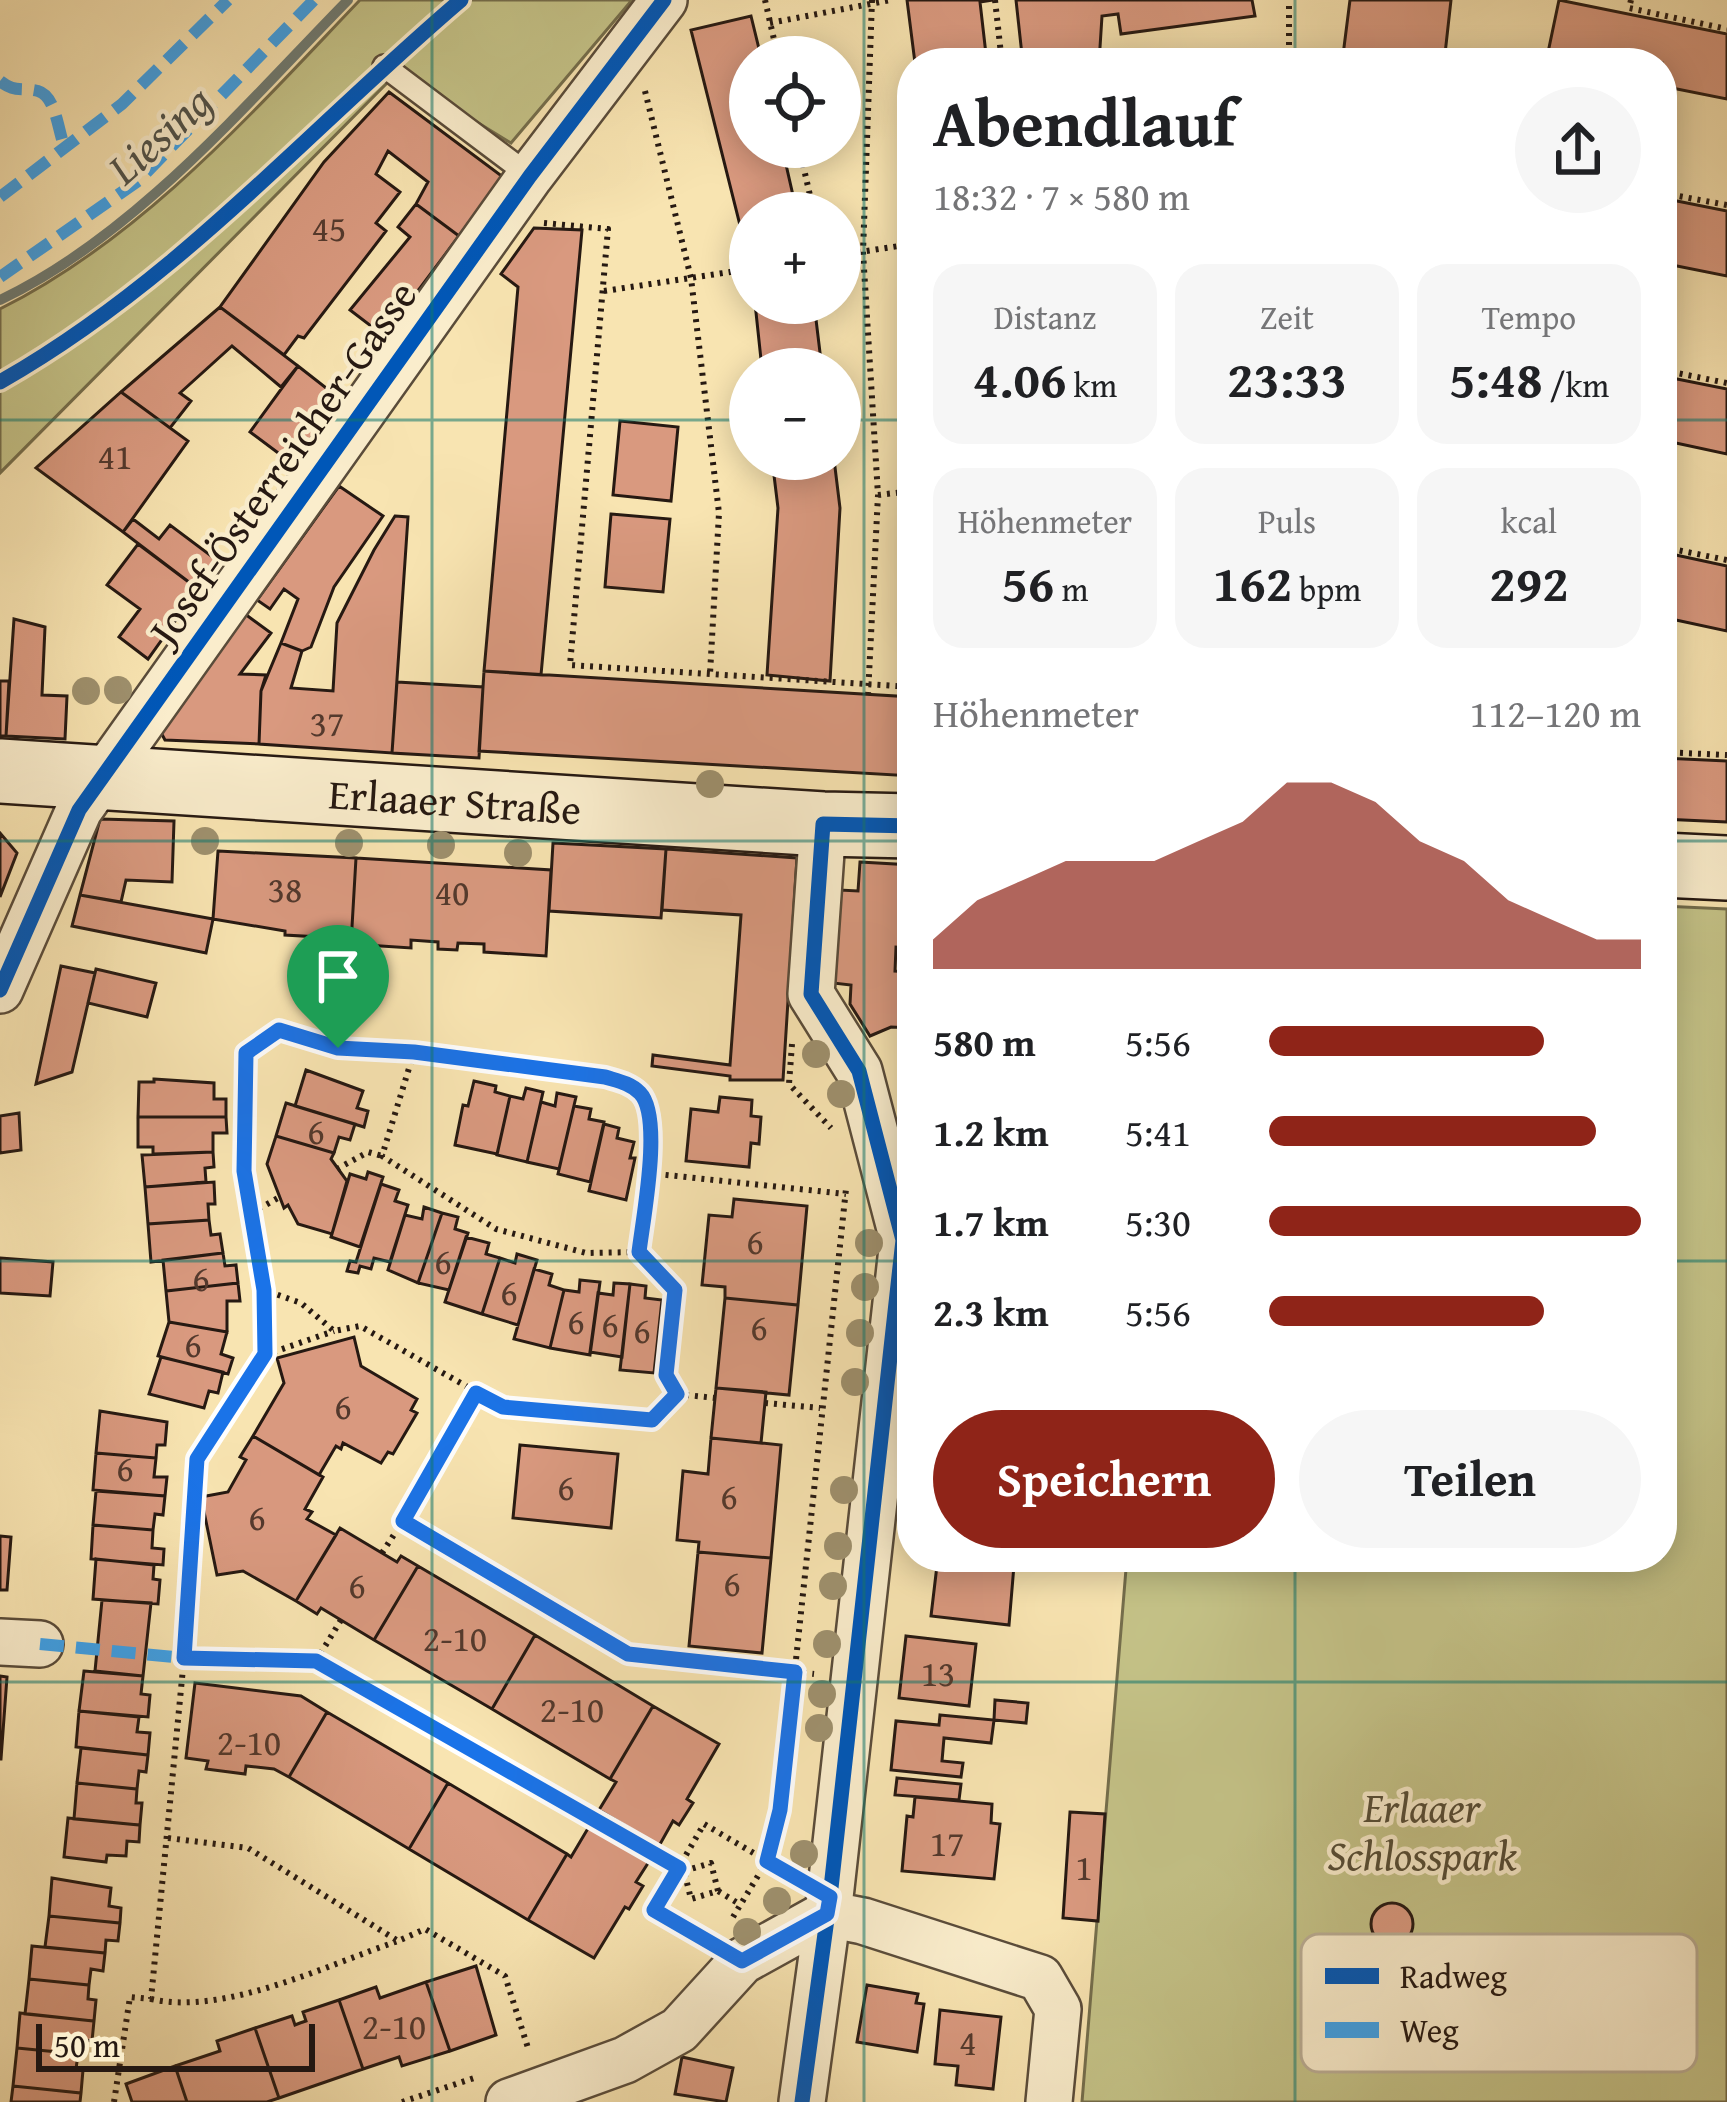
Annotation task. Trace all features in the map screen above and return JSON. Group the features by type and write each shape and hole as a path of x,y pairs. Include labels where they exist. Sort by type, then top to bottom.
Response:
{"main road":[{"name":"Erlaaer Straße","path":"0,771 897,826"},
{"path":"1677,866 1727,868"}],"street":[{"name":"Josef-Österreicher-Gasse","path":"0,990 79,810 530,176 664,0"},
{"path":"823,824 811,994 859,1071 897,1217"},
{"path":"802,2102 829,1906 897,1294"},
{"path":"514,2088 625,2060 680,2030 729,1953 829,1906 1040,1978 1058,2008 1049,2102"}],"lane":[{"path":"383,66 530,176"}],"path":[{"path":"765,0 773,36"},
{"path":"770,23 891,0"},
{"path":"995,0 1000,48"},
{"path":"1289,0 1289,48"},
{"path":"1631,0 1629,8 1727,28"},
{"path":"868,690 878,495 862,252 872,2"},
{"path":"633,40 691,278 719,512 710,674"},
{"path":"1677,196 1727,205"},
{"path":"499,220 608,229 570,665 868,690 897,688"},
{"path":"862,252 897,246"},
{"path":"604,291 729,272"},
{"path":"1677,373 1727,383"},
{"path":"878,495 897,493"},
{"path":"1677,550 1727,560"},
{"path":"1677,753 1727,755"},
{"path":"811,994 796,1005 789,1084 832,1130"},
{"path":"151,1999 184,1658 197,1459 265,1354 264,1290 244,1171 246,1053 279,1030 338,1048 414,1052 626,1082 649,1108 639,1252"},
{"path":"382,1156 414,1052"},
{"path":"337,1168 368,1152 382,1156 496,1229 586,1253 639,1252 675,1290 666,1375 677,1394"},
{"path":"648,1173 846,1194"},
{"path":"829,1906 767,1861 704,1824 654,1910 729,1953 741,1905 767,1861 780,1810 846,1178"},
{"path":"251,1213 278,1198"},
{"path":"264,1290 301,1303 334,1331"},
{"path":"265,1354 360,1325 503,1407 652,1420 677,1394"},
{"path":"382,1553 476,1393"},
{"path":"677,1394 715,1398"},
{"path":"765,1402 820,1408"},
{"path":"403,1521 628,1654 854,1678"},
{"path":"316,1661 340,1620"},
{"path":"184,1658 316,1661 681,1869 711,1863 718,1891 741,1905"},
{"path":"168,1838 248,1848 398,1941"},
{"path":"681,1869 691,1899 718,1891"},
{"path":"114,2102 130,1997 195,2005 232,1998 425,1929 506,1976 514,2088 402,2102"}],"green space":[{"path":"360,0 632,0 511,143 397,73 0,473 0,309 52,280 148,210 236,129"},
{"name":"Erlaaer Schlosspark","path":"1677,907 1727,909 1727,2102 1082,2102 1126,1572 1677,1572"}],"building":[{"path":"907,0 993,0 980,2 985,48 913,48"},
{"path":"1016,0 1252,0 1255,16 1121,34 1118,14 1102,16 1100,48 1021,48"},
{"path":"1350,0 1451,0 1446,48 1344,48"},
{"path":"1559,0 1727,34 1727,99 1677,89 1677,48 1549,48"},
{"path":"751,16 756,36 729,36 729,168 787,168 792,192 732,192 691,30"},
{"path":"389,92 503,177 459,236 416,204 428,182 388,151 376,174 400,192 376,223 386,231 304,338 298,336 284,355 220,307 324,162"},
{"path":"1677,201 1727,211 1727,276 1677,266"},
{"path":"416,204 459,236 384,336 350,310 410,237 398,227"},
{"path":"534,228 582,230 541,675 484,671 518,287 501,274"},
{"path":"220,307 298,366 281,387 232,346 180,393 191,401 170,428 121,392"},
{"path":"757,324 817,324 819,348 760,348"},
{"path":"298,366 339,398 293,464 250,432"},
{"path":"1677,379 1727,389 1727,454 1677,443"},
{"path":"121,392 188,441 123,532 36,468"},
{"path":"620,421 678,427 671,501 613,495"},
{"path":"775,480 837,480 840,508 830,681 767,675 778,508"},
{"path":"339,486 383,516 334,587 311,647 302,651 281,643 298,599 284,589 270,609 257,600"},
{"path":"611,514 670,519 663,592 605,587"},
{"path":"395,516 408,517 392,753 259,744 261,691 281,643 302,651 291,688 333,691 337,623"},
{"path":"133,519 159,539 170,525 218,561 198,589 123,532"},
{"path":"138,544 198,589 148,659 119,637 140,609 107,585"},
{"path":"1677,555 1727,566 1727,631 1677,620"},
{"path":"245,614 271,633 240,674 266,675 259,744 165,740 159,729"},
{"path":"14,619 45,627 42,695 67,696 65,739 6,736"},
{"path":"484,671 897,696 897,775 479,751"},
{"path":"0,681 9,681 6,736 0,736"},
{"path":"397,682 483,687 479,758 392,753"},
{"path":"1677,759 1727,761 1727,822 1677,820"},
{"path":"100,819 174,821 172,882 126,880 121,902 80,895"},
{"path":"0,833 17,853 0,897"},
{"path":"553,843 666,849 661,918 549,911"},
{"path":"666,849 797,858 783,1080 730,1080 730,1076 652,1066 653,1055 730,1065 741,915 662,910"},
{"path":"218,851 356,858 351,944 319,942 319,937 285,935 285,931 213,919"},
{"path":"356,858 551,870 546,956 484,952 484,944 458,943 457,950 438,949 438,942 411,940 411,948 351,944"},
{"path":"860,862 897,864 897,1027 870,1036 850,1004 851,985 833,983 840,890 858,891"},
{"path":"80,895 213,919 206,953 72,926"},
{"path":"61,966 95,973 72,1072 36,1084"},
{"path":"96,969 156,983 147,1017 88,1003"},
{"path":"306,1070 363,1091 357,1108 368,1111 364,1127 295,1106"},
{"path":"474,1081 496,1086 495,1092 510,1096 497,1154 455,1145 463,1105 468,1106"},
{"path":"139,1082 214,1083 214,1099 226,1099 226,1117 138,1117"},
{"path":"526,1088 543,1092 527,1162 497,1155 510,1096 523,1099"},
{"path":"557,1093 576,1097 559,1169 527,1162 541,1102 555,1106"},
{"path":"720,1097 752,1100 751,1116 761,1117 759,1144 751,1143 749,1167 686,1161 691,1109 718,1112"},
{"path":"286,1103 355,1124 350,1140 339,1137 334,1153 276,1136"},
{"path":"574,1106 591,1109 589,1119 604,1122 590,1182 558,1174"},
{"path":"19,1113 21,1150 0,1153 0,1116"},
{"path":"138,1117 226,1117 227,1133 213,1133 213,1152 153,1154 153,1147 138,1147"},
{"path":"604,1124 619,1128 617,1138 634,1142 626,1200 589,1191"},
{"path":"276,1136 334,1153 331,1159 347,1181 332,1234 298,1224 288,1205 284,1208 267,1164"},
{"path":"213,1152 214,1167 205,1168 206,1182 145,1187 142,1155"},
{"path":"368,1172 383,1177 360,1247 331,1237 350,1174 366,1179"},
{"path":"214,1182 215,1204 208,1204 209,1220 148,1224 145,1187"},
{"path":"381,1184 399,1190 395,1201 408,1205 390,1262 374,1258 371,1269 360,1266 358,1273 347,1271 350,1261 356,1262"},
{"path":"734,1199 807,1206 798,1305 725,1298 725,1287 702,1285 709,1215 732,1217"},
{"path":"424,1207 442,1213 418,1283 388,1270 405,1215 422,1219"},
{"path":"442,1213 458,1217 455,1229 468,1233 449,1290 418,1283"},
{"path":"209,1220 211,1235 220,1234 223,1253 151,1262 148,1224"},
{"path":"466,1237 489,1243 486,1254 500,1258 482,1314 445,1302"},
{"path":"223,1253 225,1266 236,1265 238,1283 166,1291 163,1260"},
{"path":"517,1254 537,1260 518,1325 482,1314 500,1258 515,1263"},
{"path":"0,1258 53,1262 50,1296 0,1293"},
{"path":"534,1269 552,1274 549,1285 564,1290 550,1348 514,1339"},
{"path":"580,1280 600,1282 590,1355 550,1348 564,1290 579,1292"},
{"path":"238,1283 240,1301 227,1301 227,1332 169,1322 166,1291"},
{"path":"614,1283 630,1284 622,1357 590,1352 598,1293 613,1295"},
{"path":"630,1284 646,1286 645,1298 662,1300 654,1373 620,1370"},
{"path":"725,1298 798,1305 789,1395 716,1388"},
{"path":"169,1322 227,1332 221,1354 233,1358 228,1374 158,1356"},
{"path":"354,1337 361,1366 417,1399 411,1410 417,1413 393,1454 388,1452 381,1463 343,1443 341,1449 336,1446 319,1475 253,1436 284,1383 277,1358"},
{"path":"161,1357 223,1372 218,1393 209,1391 204,1408 149,1394"},
{"path":"716,1388 766,1392 761,1443 711,1438"},
{"path":"100,1411 167,1422 165,1445 157,1445 156,1458 96,1453"},
{"path":"253,1436 323,1477 305,1509 312,1512 307,1519 336,1535 296,1601 243,1571 217,1575 201,1497 228,1492"},
{"path":"711,1438 781,1445 771,1558 698,1552 699,1542 677,1540 683,1471 708,1474"},
{"path":"520,1445 618,1454 611,1528 513,1518"},
{"path":"96,1453 156,1458 154,1477 167,1477 165,1496 93,1490"},
{"path":"96,1491 165,1496 163,1515 155,1514 153,1530 93,1525"},
{"path":"93,1525 153,1530 152,1548 164,1549 163,1565 91,1559"},
{"path":"340,1528 397,1562 401,1556 418,1566 374,1640 321,1608 317,1614 296,1601"},
{"path":"0,1536 11,1537 7,1590 0,1590"},
{"path":"698,1552 771,1558 762,1653 689,1646"},
{"path":"96,1559 154,1565 153,1579 160,1580 158,1604 93,1599"},
{"path":"418,1566 535,1635 492,1709 374,1640"},
{"path":"936,1572 1013,1572 1009,1625 931,1616"},
{"path":"102,1600 151,1603 143,1676 95,1671"},
{"path":"535,1635 653,1706 610,1779 492,1709"},
{"path":"906,1636 976,1644 969,1706 899,1698"},
{"path":"84,1671 143,1676 141,1694 150,1695 148,1717 79,1711"},
{"path":"0,1676 7,1677 1,1759 0,1759"},
{"path":"195,1683 301,1696 327,1712 289,1777 274,1769 246,1766 245,1774 206,1769 208,1761 186,1758"},
{"path":"995,1700 1028,1703 1026,1723 994,1720"},
{"path":"653,1706 719,1744 687,1799 693,1803 679,1825 673,1821 659,1846 599,1810 616,1782 610,1779"},
{"path":"79,1711 139,1717 137,1732 150,1733 148,1755 76,1747"},
{"path":"327,1712 448,1783 409,1849 289,1777"},
{"path":"940,1715 994,1720 991,1743 944,1738 942,1761 963,1763 961,1777 891,1770 896,1721 939,1725"},
{"path":"81,1748 148,1755 146,1772 139,1771 137,1789 77,1783"},
{"path":"897,1778 961,1784 959,1800 895,1795"},
{"path":"77,1783 137,1789 136,1803 142,1803 140,1825 74,1819"},
{"path":"448,1783 567,1854 528,1920 409,1849"},
{"path":"915,1797 992,1804 991,1823 1000,1824 994,1879 902,1871 907,1816 913,1817"},
{"path":"1070,1812 1105,1814 1098,1921 1063,1918"},
{"path":"68,1818 140,1825 139,1842 127,1841 126,1856 107,1855 106,1862 64,1857"},
{"path":"590,1825 650,1860 636,1882 643,1886 594,1958 528,1920"},
{"path":"52,1878 111,1888 109,1906 121,1908 120,1923 49,1916"},
{"path":"1384,1904 1400,1904 1412,1916 1411,1934 1372,1932 1372,1916"},
{"path":"49,1916 120,1923 118,1941 106,1940 105,1953 45,1947"},
{"path":"32,1946 105,1953 103,1971 91,1969 89,1985 29,1979"},
{"path":"476,1966 496,2035 450,2051 426,1982"},
{"path":"29,1979 89,1985 88,1999 96,2000 94,2021 25,2014"},
{"path":"426,1982 450,2051 402,2066 399,2057 363,2069 339,2000 376,1987 380,1998"},
{"path":"867,1985 918,1994 916,2003 924,2004 917,2052 857,2042"},
{"path":"339,2000 363,2069 279,2098 255,2028 292,2016 295,2025 306,2021 303,2012"},
{"path":"940,2010 1001,2017 993,2089 956,2085 958,2066 935,2064"},
{"path":"20,2013 94,2021 92,2041 79,2039 78,2054 17,2048"},
{"path":"255,2028 279,2098 187,2102 175,2066 220,2051 217,2041"},
{"path":"17,2048 78,2054 76,2069 83,2070 81,2093 13,2086"},
{"path":"682,2057 733,2068 726,2102 675,2094"},
{"path":"175,2066 187,2102 132,2102 126,2084"},
{"path":"13,2086 81,2093 80,2102 11,2102"}],"waterway":[{"name":"Liesing","path":"0,300 97,241 142,205 348,0"}],"marked path":[{"path":"0,197 122,104 228,0"},
{"path":"0,277 138,181 314,0"},
{"path":"0,81 44,94 53,107 64,145"},
{"path":"40,1644 184,1658"}],"cycle path":[{"path":"0,382 65,342 183,251 461,0"},
{"path":"0,990 79,810 530,176 664,0"},
{"path":"897,826 823,824 811,994 859,1071 897,1217"},
{"path":"802,2102 830,1897 897,1294"}],"route":[{"path":"279,1030 338,1048 414,1052 605,1077 626,1082 649,1108 639,1252 675,1290 666,1375 677,1394 652,1420 503,1407 476,1393 403,1521 628,1654 795,1672 780,1810 767,1861 830,1897 827,1914 742,1961 654,1910 679,1868 316,1661 184,1658 197,1459 265,1354 264,1290 244,1171 246,1053 279,1030"}]}
